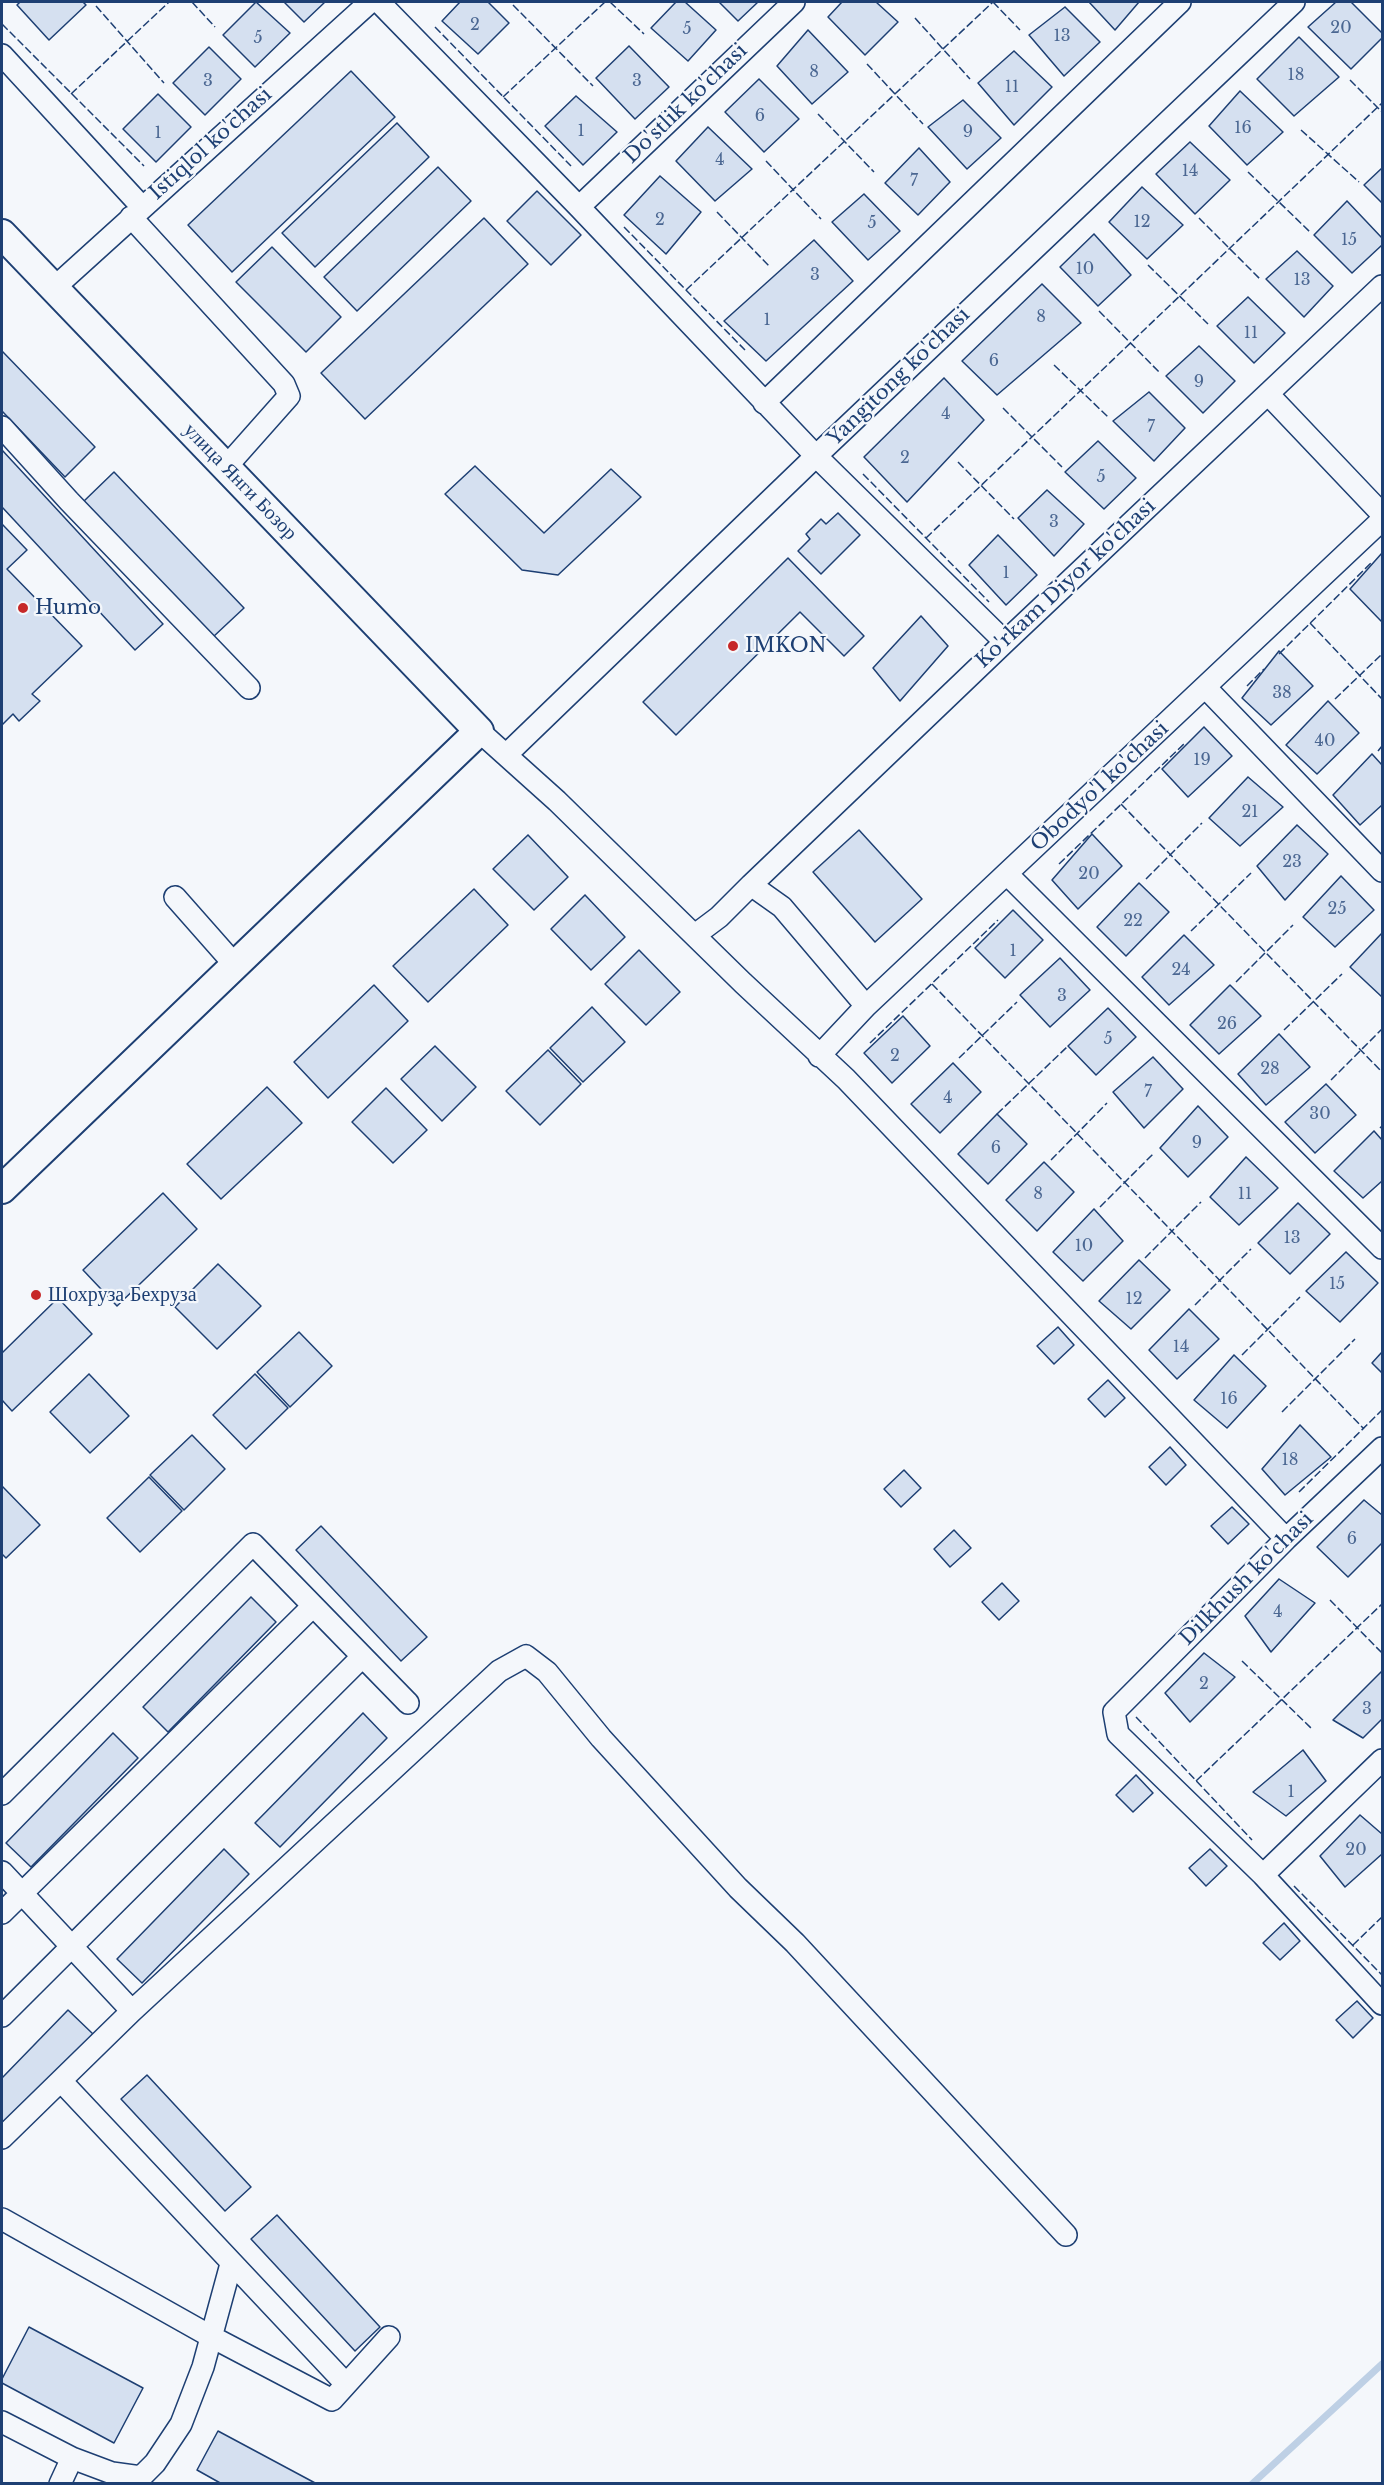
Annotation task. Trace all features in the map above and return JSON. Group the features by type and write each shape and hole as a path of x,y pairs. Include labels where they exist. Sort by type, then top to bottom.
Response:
{"street":[{"name":"Istiqlol ko'chasi","path":"54,288 370,2"},
{"path":"379,2 579,207 764,403 1005,642"},
{"name":"Do'stlik ko'chasi","path":"579,207 794,2"},
{"path":"764,403 1180,2"},
{"name":"Yangitong ko'chasi","path":"506,755 816,456 1294,2"},
{"path":"2,55 284,384 289,396 226,468"},
{"name":"улица Янги Бозор","path":"2,234 479,731"},
{"name":"Ko'rkam Diyor ko'chasi","path":"695,935 752,885 1005,642 1383,286"},
{"path":"1268,394 1383,514"},
{"path":"2,427 69,501 249,688"},
{"name":"Obodyo'l ko'chasi","path":"819,1056 866,1006 1383,520"},
{"path":"1206,688 1383,871"},
{"path":"2,1189 479,731 557,801 819,1056 846,1079 1286,1539"},
{"path":"1007,874 1383,1248"},
{"path":"752,885 782,906 866,1006"},
{"path":"175,897 235,965"},
{"name":"Dilkhush ko'chasi","path":"1263,1875 1118,1734 1114,1712 1286,1539 1383,1448"},
{"path":"2,1794 253,1544 408,1703"},
{"path":"2,1913 312,1607"},
{"path":"2,2138 132,2011 499,1671 526,1656 547,1672 601,1738 738,1888 795,1943 1066,2235"},
{"path":"2,2016 362,1657"},
{"path":"1383,1760 1263,1875 1383,2004"},
{"path":"2,1872 132,2011"},
{"path":"61,2081 231,2265 346,2384"},
{"path":"2,2219 210,2336 332,2400 389,2337"},
{"path":"2,2422 72,2458 112,2473 148,2480 155,2463 181,2424 203,2367 231,2265"},
{"path":"60,2484 72,2458"}],"building":[{"path":"20,2 83,2 86,5 49,40 17,5"},
{"path":"256,2 290,33 255,67 223,35"},
{"path":"284,2 325,2 304,22"},
{"path":"460,2 488,2 509,23 478,54 442,21"},
{"path":"676,2 685,2 716,30 688,61 651,28"},
{"path":"719,2 758,2 738,21"},
{"path":"842,2 876,2 898,22 865,55 828,17"},
{"path":"1089,2 1139,2 1115,30"},
{"path":"1336,2 1351,2 1382,33 1382,38 1351,69 1308,27"},
{"path":"1065,7 1100,42 1064,76 1029,35"},
{"path":"808,30 848,72 812,104 777,66"},
{"path":"1299,37 1339,77 1294,116 1257,79"},
{"path":"629,46 669,87 635,119 596,78"},
{"path":"209,47 241,79 205,115 173,83"},
{"path":"1014,51 1052,87 1014,125 978,83"},
{"path":"351,71 395,117 232,272 188,225"},
{"path":"759,79 799,119 764,152 725,112"},
{"path":"1240,91 1283,132 1247,165 1209,126"},
{"path":"158,94 191,127 156,162 123,129"},
{"path":"576,96 617,132 583,165 545,126"},
{"path":"963,100 1001,138 967,169 928,127"},
{"path":"397,123 429,157 315,267 282,233"},
{"path":"708,127 752,169 715,201 676,161"},
{"path":"1190,142 1230,180 1195,214 1156,174"},
{"path":"919,148 950,182 918,215 885,183"},
{"path":"438,167 471,201 357,311 324,277"},
{"path":"1382,168 1382,203 1364,185"},
{"path":"660,176 701,212 666,254 624,215"},
{"path":"1142,187 1183,225 1147,259 1109,222"},
{"path":"537,191 581,235 551,265 507,221"},
{"path":"864,194 900,231 868,260 832,222"},
{"path":"1347,201 1382,238 1382,245 1352,273 1314,235"},
{"path":"484,218 528,264 365,419 321,373"},
{"path":"1094,234 1131,275 1098,306 1060,267"},
{"path":"814,240 853,281 766,361 724,321"},
{"path":"272,247 341,317 306,352 236,282"},
{"path":"1297,251 1333,286 1304,317 1266,279"},
{"path":"1042,284 1081,323 997,395 962,361"},
{"path":"1248,297 1285,333 1254,363 1217,326"},
{"path":"1199,346 1235,381 1203,413 1166,376"},
{"path":"2,351 95,447 65,477 2,411"},
{"path":"944,378 984,420 907,502 864,457"},
{"path":"1149,392 1185,428 1154,461 1113,421"},
{"path":"1098,441 1136,478 1104,509 1065,472"},
{"path":"2,450 163,624 135,650 2,507"},
{"path":"475,466 544,533 611,469 641,497 558,575 522,570 445,494"},
{"path":"114,472 244,608 213,637 83,502"},
{"path":"1047,490 1084,524 1054,556 1018,518"},
{"path":"838,513 860,535 821,574 798,551 810,539 806,534 821,519 826,524"},
{"name":"Humo","path":"2,524 27,550 7,569 82,646 32,694 40,701 19,721 13,714 2,725"},
{"path":"998,535 1037,575 1006,605 969,565"},
{"path":"1382,553 1382,620 1381,621 1350,589"},
{"name":"IMKON","path":"788,558 864,636 844,656 800,612 676,735 643,702"},
{"path":"921,616 948,646 900,701 873,668"},
{"path":"1279,651 1313,686 1271,725 1242,698"},
{"path":"1328,701 1359,733 1317,774 1286,745"},
{"path":"1204,727 1232,756 1188,797 1162,769"},
{"path":"1372,754 1382,765 1382,805 1360,825 1333,795"},
{"path":"1248,777 1283,807 1240,846 1209,818"},
{"path":"1297,825 1328,854 1285,900 1257,866"},
{"path":"859,830 922,899 875,942 813,872"},
{"path":"1092,834 1122,866 1078,909 1052,880"},
{"path":"528,835 568,877 534,910 493,869"},
{"path":"1341,876 1374,910 1335,947 1303,917"},
{"path":"1139,883 1169,912 1126,956 1097,927"},
{"path":"474,889 508,925 428,1002 393,966"},
{"path":"585,895 625,937 591,970 551,929"},
{"path":"1013,910 1043,940 1005,978 975,948"},
{"path":"1382,933 1382,997 1350,967"},
{"path":"1184,935 1214,965 1169,1005 1142,977"},
{"path":"639,950 680,992 646,1025 605,984"},
{"path":"1060,958 1090,990 1050,1027 1020,995"},
{"path":"374,985 408,1021 328,1098 294,1062"},
{"path":"1230,985 1261,1016 1219,1054 1190,1025"},
{"path":"592,1007 625,1042 583,1082 550,1048"},
{"path":"1108,1008 1136,1037 1096,1075 1068,1046"},
{"path":"903,1016 930,1046 892,1083 864,1053"},
{"path":"1279,1034 1310,1067 1266,1105 1238,1074"},
{"path":"435,1046 476,1087 442,1121 401,1079"},
{"path":"548,1050 581,1084 540,1125 506,1091"},
{"path":"1153,1057 1183,1089 1144,1128 1113,1092"},
{"path":"953,1063 981,1092 940,1133 911,1104"},
{"path":"1326,1084 1356,1115 1315,1153 1285,1122"},
{"path":"267,1087 302,1123 221,1199 187,1164"},
{"path":"386,1088 427,1130 393,1163 352,1122"},
{"path":"1198,1106 1228,1137 1188,1177 1160,1148"},
{"path":"997,1114 1027,1144 988,1184 958,1154"},
{"path":"1374,1131 1382,1140 1382,1181 1363,1198 1334,1171"},
{"path":"1246,1157 1278,1188 1239,1225 1210,1197"},
{"path":"1044,1162 1074,1192 1037,1231 1006,1200"},
{"path":"163,1193 197,1229 117,1306 83,1270"},
{"path":"1298,1203 1330,1234 1290,1274 1258,1243"},
{"path":"1094,1209 1123,1241 1083,1281 1053,1252"},
{"path":"1346,1252 1378,1283 1340,1322 1306,1291"},
{"path":"1139,1260 1170,1290 1131,1329 1099,1301"},
{"path":"218,1264 261,1306 217,1349 175,1307"},
{"path":"58,1298 92,1334 12,1411 2,1400 2,1353"},
{"path":"1189,1309 1219,1339 1177,1379 1149,1350"},
{"path":"1058,1327 1074,1345 1054,1364 1037,1346"},
{"path":"299,1332 332,1366 290,1407 257,1372"},
{"path":"1382,1352 1382,1373 1372,1363"},
{"path":"1234,1355 1266,1386 1227,1428 1194,1400"},
{"path":"89,1374 129,1416 90,1453 50,1412"},
{"path":"255,1374 288,1408 246,1449 213,1415"},
{"path":"1108,1380 1125,1398 1105,1417 1088,1399"},
{"path":"1300,1425 1331,1457 1285,1495 1262,1469"},
{"path":"192,1435 225,1469 184,1510 150,1475"},
{"path":"1170,1447 1186,1465 1166,1485 1149,1467"},
{"path":"904,1470 921,1488 901,1507 884,1489"},
{"path":"149,1477 182,1511 140,1552 107,1518"},
{"path":"2,1486 40,1525 6,1558 2,1554"},
{"path":"1364,1500 1382,1515 1382,1543 1348,1577 1317,1547"},
{"path":"1232,1507 1249,1524 1228,1544 1211,1526"},
{"path":"321,1526 427,1637 401,1661 296,1550"},
{"path":"954,1530 971,1548 950,1567 934,1549"},
{"path":"1279,1579 1315,1603 1271,1652 1245,1616"},
{"path":"1002,1583 1019,1601 999,1620 982,1602"},
{"path":"251,1597 276,1622 168,1732 143,1707"},
{"path":"1204,1653 1235,1677 1190,1722 1165,1693"},
{"path":"1382,1671 1382,1719 1363,1738 1333,1720"},
{"path":"363,1713 387,1738 280,1847 255,1823"},
{"path":"113,1733 138,1758 31,1867 6,1843"},
{"path":"1303,1750 1326,1781 1286,1816 1253,1792"},
{"path":"1136,1775 1153,1793 1133,1812 1116,1795"},
{"path":"1360,1815 1382,1834 1382,1854 1345,1887 1320,1856"},
{"path":"224,1849 249,1874 142,1983 117,1959"},
{"path":"1210,1849 1227,1866 1206,1886 1189,1868"},
{"path":"1284,1923 1300,1941 1280,1960 1263,1943"},
{"path":"1357,2001 1373,2018 1353,2038 1336,2020"},
{"path":"68,2010 93,2034 2,2128 2,2078"},
{"path":"147,2075 251,2187 225,2211 121,2099"},
{"path":"277,2215 380,2327 355,2351 251,2239"},
{"path":"29,2327 143,2388 114,2443 2,2383"},
{"path":"218,2431 317,2484 222,2484 197,2470"}],"waterway":[{"path":"1252,2484 1382,2364"}],"fence":[{"path":"71,94 169,2"},
{"path":"192,2 215,27"},
{"path":"503,97 605,2"},
{"path":"610,2 644,34"},
{"path":"993,2 1020,30"},
{"path":"686,290 993,2"},
{"path":"513,5 593,86"},
{"path":"96,6 164,83"},
{"path":"915,18 970,79"},
{"path":"2,24 144,166"},
{"path":"435,27 571,166"},
{"path":"867,64 923,124"},
{"path":"1350,80 1382,112"},
{"path":"926,538 1382,103"},
{"path":"818,114 874,172"},
{"path":"1301,130 1359,182"},
{"path":"766,161 821,219"},
{"path":"1248,172 1310,232"},
{"path":"717,212 769,266"},
{"path":"1199,218 1261,280"},
{"path":"624,227 745,350"},
{"path":"1148,265 1208,324"},
{"path":"1099,311 1159,372"},
{"path":"1054,365 1108,417"},
{"path":"1003,408 1062,467"},
{"path":"958,462 1014,519"},
{"path":"863,474 989,602"},
{"path":"1279,654 1372,562"},
{"path":"1310,623 1382,699"},
{"path":"1335,699 1382,654"},
{"path":"1247,686 1264,669"},
{"path":"1059,864 1186,742"},
{"path":"1378,751 1382,746"},
{"path":"1121,804 1382,1072"},
{"path":"1146,879 1202,823"},
{"path":"1191,931 1251,873"},
{"path":"870,1043 998,920"},
{"path":"1236,982 1293,925"},
{"path":"1284,1030 1342,974"},
{"path":"932,984 1364,1429"},
{"path":"959,1058 1017,1002"},
{"path":"1331,1080 1382,1029"},
{"path":"997,1114 1068,1046"},
{"path":"1051,1160 1107,1103"},
{"path":"1100,1207 1153,1154"},
{"path":"1145,1258 1201,1202"},
{"path":"1195,1305 1251,1249"},
{"path":"1242,1355 1300,1297"},
{"path":"1282,1412 1355,1339"},
{"path":"1299,1492 1382,1410"},
{"path":"1330,1600 1382,1653"},
{"path":"1196,1781 1382,1604"},
{"path":"1242,1661 1313,1730"},
{"path":"1136,1717 1252,1840"},
{"path":"1294,1886 1382,1975"},
{"path":"1353,1945 1382,1917"}],"place":[{"name":"Humo","path":"23,608"},
{"name":"IMKON","path":"733,646"},
{"name":"Шохруза Бехруза","path":"36,1295"}]}
